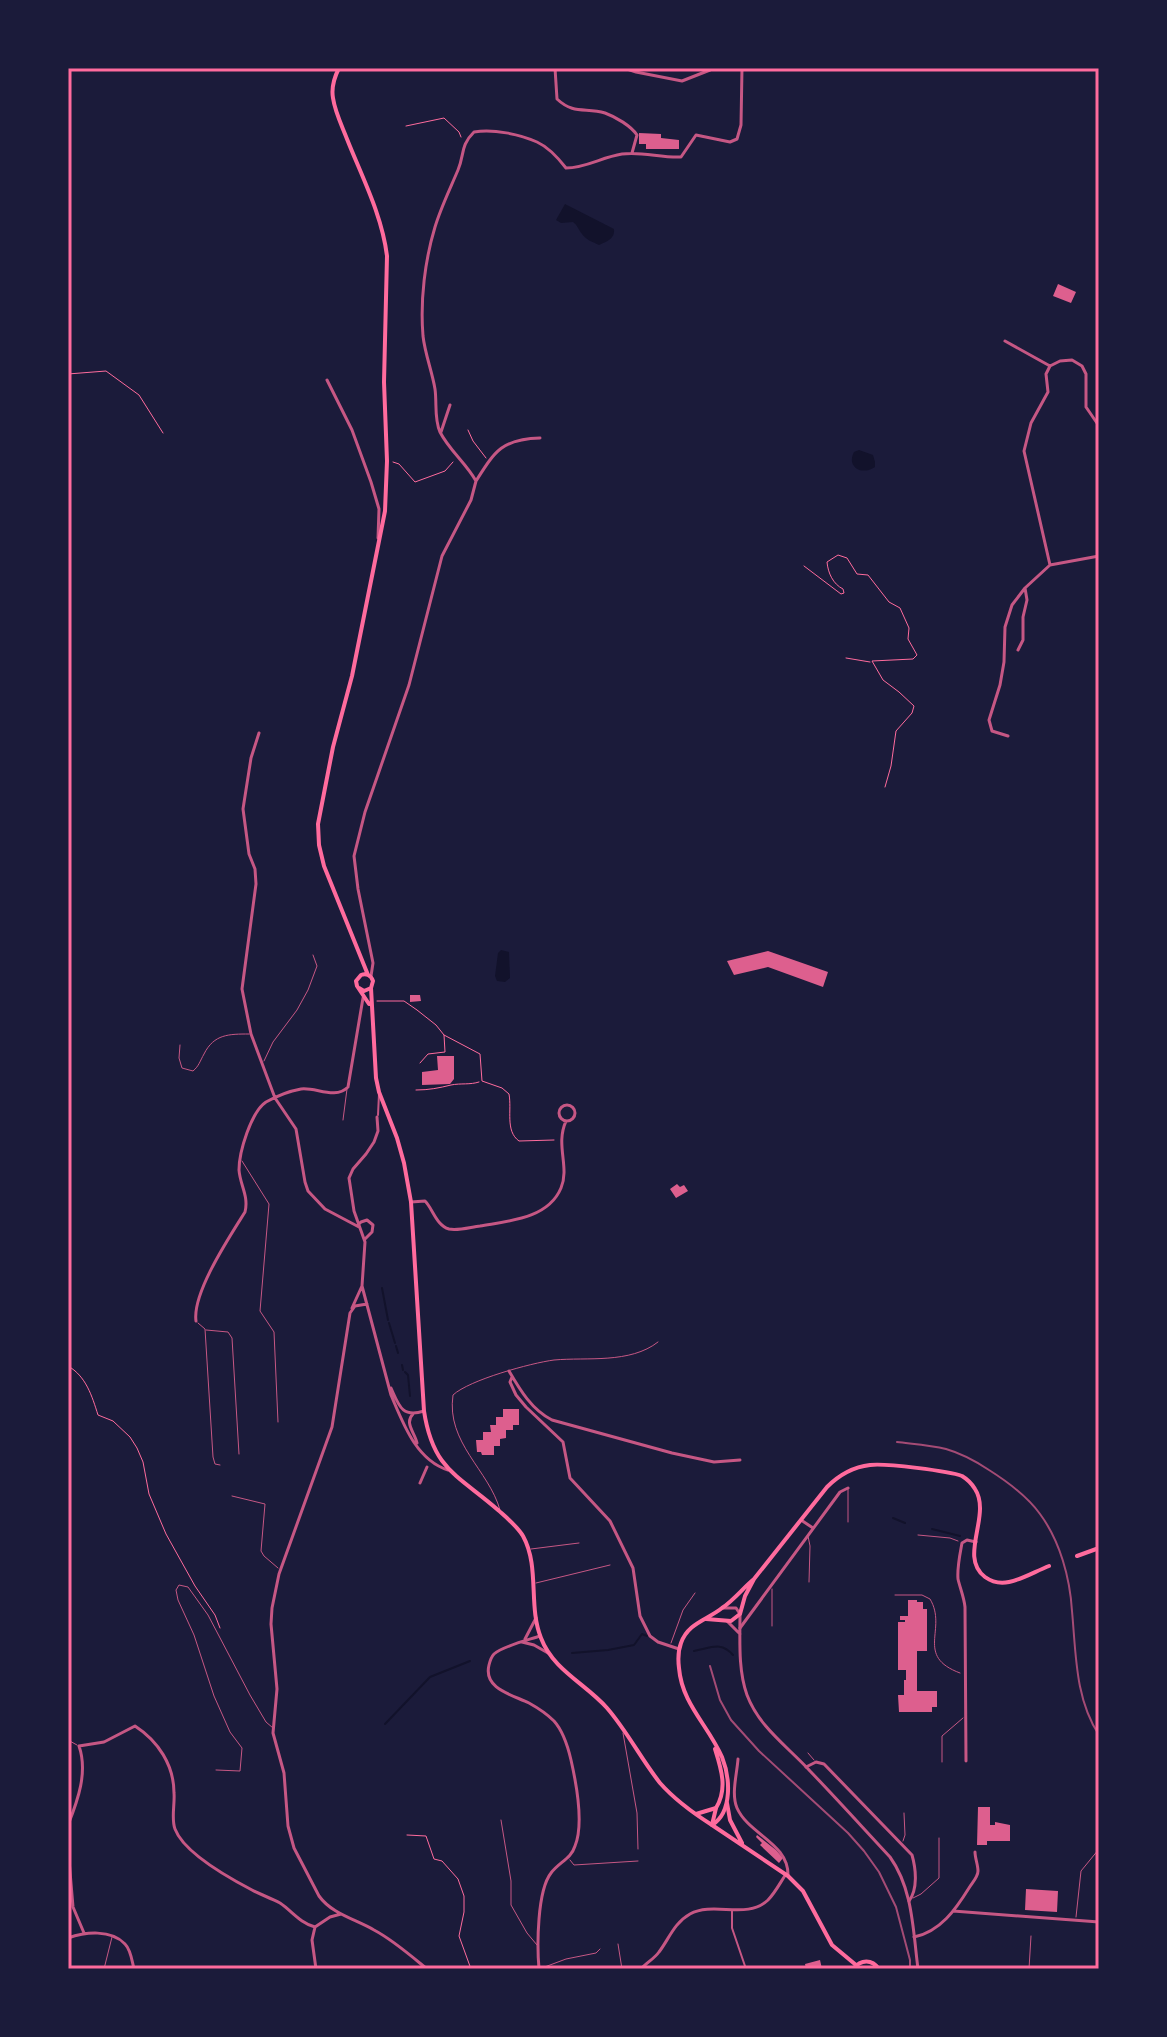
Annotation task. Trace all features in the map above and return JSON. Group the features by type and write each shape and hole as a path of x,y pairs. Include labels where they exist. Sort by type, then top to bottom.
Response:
{"main road":[{"path":"339,68 333,82 332,96 379,217 385,246 387,461 385,511 379,545 352,676 333,747 318,824 319,845 324,866 361,959 373,981 371,1005 376,1078 397,1138 411,1202 428,1433 448,1470 516,1526 528,1549 536,1618 548,1654 605,1705 661,1784 682,1804 787,1875 803,1891 832,1945 855,1967 862,1962 871,1962 879,1969"},
{"path":"361,959 356,981 371,1005"},
{"path":"358,976 370,975"},
{"path":"359,988 364,991 371,988"},
{"path":"743,1845 730,1820 723,1762 682,1686 679,1649 686,1634 703,1619 722,1609 754,1579 833,1481 859,1467 881,1464 962,1477 978,1494 981,1509 974,1561 985,1576 997,1582 1014,1581 1049,1566"},
{"path":"1077,1556 1099,1548"},
{"path":"703,1619 735,1619 754,1579"},
{"path":"712,1825 723,1789 713,1742"},
{"path":"712,1825 722,1817 727,1803"},
{"path":"696,1814 716,1808"}],"street":[{"path":"555,68 557,99 574,110 605,113 632,128 637,135 632,153"},
{"path":"624,68 682,81 710,68"},
{"path":"476,481 437,423 422,312 435,228 461,163 464,142 474,132 486,130 511,135 539,143 566,168 579,168 621,154 681,157 696,135 730,142 737,139 741,125 742,68"},
{"path":"1005,341 1050,366"},
{"path":"1050,565 1024,451 1034,417 1048,392 1046,374 1050,366 1072,360 1082,366 1086,374 1086,407 1099,426"},
{"path":"327,380 352,430 371,482 379,509 379,545"},
{"path":"441,433 450,405"},
{"path":"370,975 373,963 354,856 365,812 409,685 442,556 471,500 476,481 495,452 508,442 540,438"},
{"path":"1008,736 992,731 989,720 1000,685 1007,616 1012,605 1050,565 1099,556"},
{"path":"1018,650 1023,640 1027,600 1025,588"},
{"path":"259,733 251,758 243,809 256,884 242,989 251,1034 275,1098 296,1129 308,1191 325,1209 358,1226"},
{"path":"196,1321 204,1283 247,1207 239,1170 256,1112 264,1103 303,1088 337,1093 348,1087 364,994"},
{"path":"361,1012 371,1005"},
{"path":"379,1092 378,1131 349,1178 354,1211 364,1240 362,1286 397,1409 417,1447 431,1462 448,1470"},
{"path":"570,1106 575,1115 572,1120 566,1121 559,1112 570,1106"},
{"path":"411,1202 429,1203 434,1215 444,1226 452,1229 499,1223 533,1214 550,1204 562,1185 561,1140 566,1121"},
{"path":"358,1226 365,1220 373,1225 372,1232 364,1240"},
{"path":"362,1286 346,1326 332,1427 274,1593 271,1624 277,1689 273,1728 284,1773 291,1841 319,1896 325,1905 376,1931 427,1969"},
{"path":"352,1309 367,1304"},
{"path":"509,1371 537,1410 552,1420 714,1462 740,1460"},
{"path":"512,1377 510,1382 516,1395 563,1442 573,1482 610,1521 633,1568 640,1616 650,1636 679,1649"},
{"path":"387,1379 402,1409 413,1414 424,1411"},
{"path":"413,1414 409,1424 417,1447"},
{"path":"420,1483 431,1462"},
{"path":"740,1628 840,1492 848,1488"},
{"path":"801,1520 813,1528"},
{"path":"966,1761 965,1601 958,1579 962,1543 967,1540 976,1542"},
{"path":"722,1609 736,1608 740,1614 743,1675 752,1705 765,1727 898,1867 911,1900 918,1969"},
{"path":"522,1642 536,1618"},
{"path":"727,1621 740,1634"},
{"path":"539,1969 539,1913 548,1879 568,1858 578,1837 571,1759 556,1723 498,1688 490,1680 488,1671 492,1656 499,1651 540,1636"},
{"path":"522,1642 548,1654"},
{"path":"68,1825 80,1790 83,1766 79,1746 104,1742 135,1726 151,1737 167,1761 174,1790 175,1829 189,1847 219,1872 272,1899 305,1924 315,1927"},
{"path":"643,1967 660,1951 677,1925 694,1912 753,1908 771,1898 787,1875 784,1857 747,1822 737,1808 735,1786 738,1759"},
{"path":"806,1767 816,1762 824,1764 902,1843 913,1860 915,1888 911,1900"},
{"path":"68,1848 73,1907 84,1933"},
{"path":"914,1937 927,1934 953,1911 976,1876 975,1852"},
{"path":"732,1909 732,1928 746,1969"},
{"path":"953,1911 1099,1922"},
{"path":"316,1969 312,1940 315,1927 341,1914"},
{"path":"68,1938 84,1933 112,1937 125,1944 134,1969"}],"lane":[{"path":"263,1063 273,1042 289,1023 308,990 317,966 313,955"},
{"path":"180,1045 182,1068 193,1071 212,1042 224,1035 251,1034"},
{"path":"343,1120 348,1087"},
{"path":"241,1159 269,1204 260,1311 274,1332 278,1422"},
{"path":"196,1321 205,1329 228,1332 232,1338 239,1454"},
{"path":"205,1329 213,1461 220,1465"},
{"path":"500,1512 497,1500 468,1455 453,1417 453,1395 471,1384 509,1371 551,1361 631,1354 650,1349 658,1342"},
{"path":"848,1488 848,1522"},
{"path":"232,1496 265,1504 261,1551 280,1569"},
{"path":"808,1535 809,1582"},
{"path":"918,1535 950,1538 962,1543"},
{"path":"528,1549 579,1543"},
{"path":"533,1584 610,1565"},
{"path":"772,1584 772,1626"},
{"path":"216,1770 240,1771 242,1748 230,1732 214,1696 194,1635 178,1600 176,1590 179,1585 188,1587 208,1615 252,1698 273,1728"},
{"path":"670,1646 683,1610 695,1593"},
{"path":"895,1595 922,1595 930,1599 935,1610 935,1655 943,1665 960,1673"},
{"path":"942,1762 942,1736 966,1715"},
{"path":"622,1728 637,1813 638,1849"},
{"path":"68,1740 79,1746"},
{"path":"808,1753 816,1762"},
{"path":"902,1843 905,1835 904,1813"},
{"path":"501,1820 511,1881 511,1905 527,1933 539,1946"},
{"path":"911,1900 939,1878 939,1838"},
{"path":"1076,1919 1081,1871 1099,1849"},
{"path":"568,1858 574,1865 638,1861"},
{"path":"1029,1969 1031,1936"},
{"path":"104,1969 112,1937"},
{"path":"618,1944 622,1969"},
{"path":"539,1969 596,1953 600,1949"}],"path":[{"path":"406,126 444,118 459,132 464,142"},
{"path":"68,374 106,371 139,395 163,433"},
{"path":"468,430 489,461"},
{"path":"387,461 399,464 415,482 445,471 457,457"},
{"path":"804,566 841,594 844,593 843,589 828,573 827,562 838,555 847,558 857,574 868,575 889,602 900,608 909,628 908,639 917,655 913,659 862,662 846,658"},
{"path":"872,661 883,680 914,706 912,713 896,731 885,787"},
{"path":"371,1005 404,1001 436,1025 444,1035 480,1054 482,1081"},
{"path":"420,1063 428,1054 445,1052 444,1035"},
{"path":"416,1090 440,1089 453,1084 471,1085 482,1081 509,1094 511,1129 519,1141 561,1140"},
{"path":"68,1366 84,1378 98,1415 113,1421 137,1448 149,1494 166,1534 201,1593"},
{"path":"407,1835 426,1836 434,1859 442,1861 460,1884 465,1902 459,1936 471,1969"}],"shaded area":[{"path":"565,204 614,229 612,237 599,245 586,238 573,222 556,220"},
{"path":"859,450 873,455 875,467 865,471 854,466 852,457"},
{"path":"501,950 509,952 510,978 505,982 497,981 495,976"}],"building":[{"path":"639,133 661,134 661,138 679,140 679,149 646,149 646,144 639,144"},
{"path":"1058,284 1076,292 1071,303 1053,296"},
{"path":"768,951 828,972 823,987 768,967 734,975 727,961"},
{"path":"410,995 420,995 421,1001 410,1002"},
{"path":"437,1056 454,1056 454,1079 450,1084 422,1085 422,1072 438,1070"},
{"path":"677,1184 680,1187 684,1185 688,1191 676,1198 670,1189"},
{"path":"503,1409 519,1409 519,1425 513,1425 513,1430 506,1430 506,1438 500,1439 500,1446 494,1446 494,1455 482,1455 477,1452 476,1440 483,1440 483,1432 491,1432 490,1425 496,1425 496,1417 503,1417"},
{"path":"908,1600 923,1602 923,1609 927,1609 927,1651 917,1651 917,1691 937,1691 937,1707 932,1707 932,1712 899,1712 898,1695 904,1695 906,1670 898,1670 898,1622 905,1622 900,1620 900,1616 908,1616"},
{"path":"978,1807 990,1807 990,1825 995,1825 995,1822 1010,1825 1010,1841 987,1841 987,1845 977,1845"},
{"path":"757,1835 783,1858 779,1863 760,1845 762,1843"},
{"path":"1026,1889 1058,1891 1057,1912 1025,1910"},
{"path":"820,1960 822,1969 806,1969 805,1964"}],"waterway":[{"path":"382,1288 388,1320"},
{"path":"389,1323 395,1343"},
{"path":"396,1346 398,1353"},
{"path":"402,1365 403,1370"},
{"path":"405,1372 410,1396"},
{"path":"893,1518 905,1523"},
{"path":"932,1529 960,1536"},
{"path":"572,1653 634,1645 642,1634 647,1636"},
{"path":"694,1651 720,1647 733,1655"},
{"path":"385,1724 430,1677 470,1661"}],"railway":[{"path":"897,1442 940,1448 968,1458 1010,1484 1040,1514 1053,1536 1066,1573 1081,1691 1099,1735"},
{"path":"710,1666 720,1700 731,1720 759,1751 848,1833 879,1872 896,1907 910,1969"}]}
